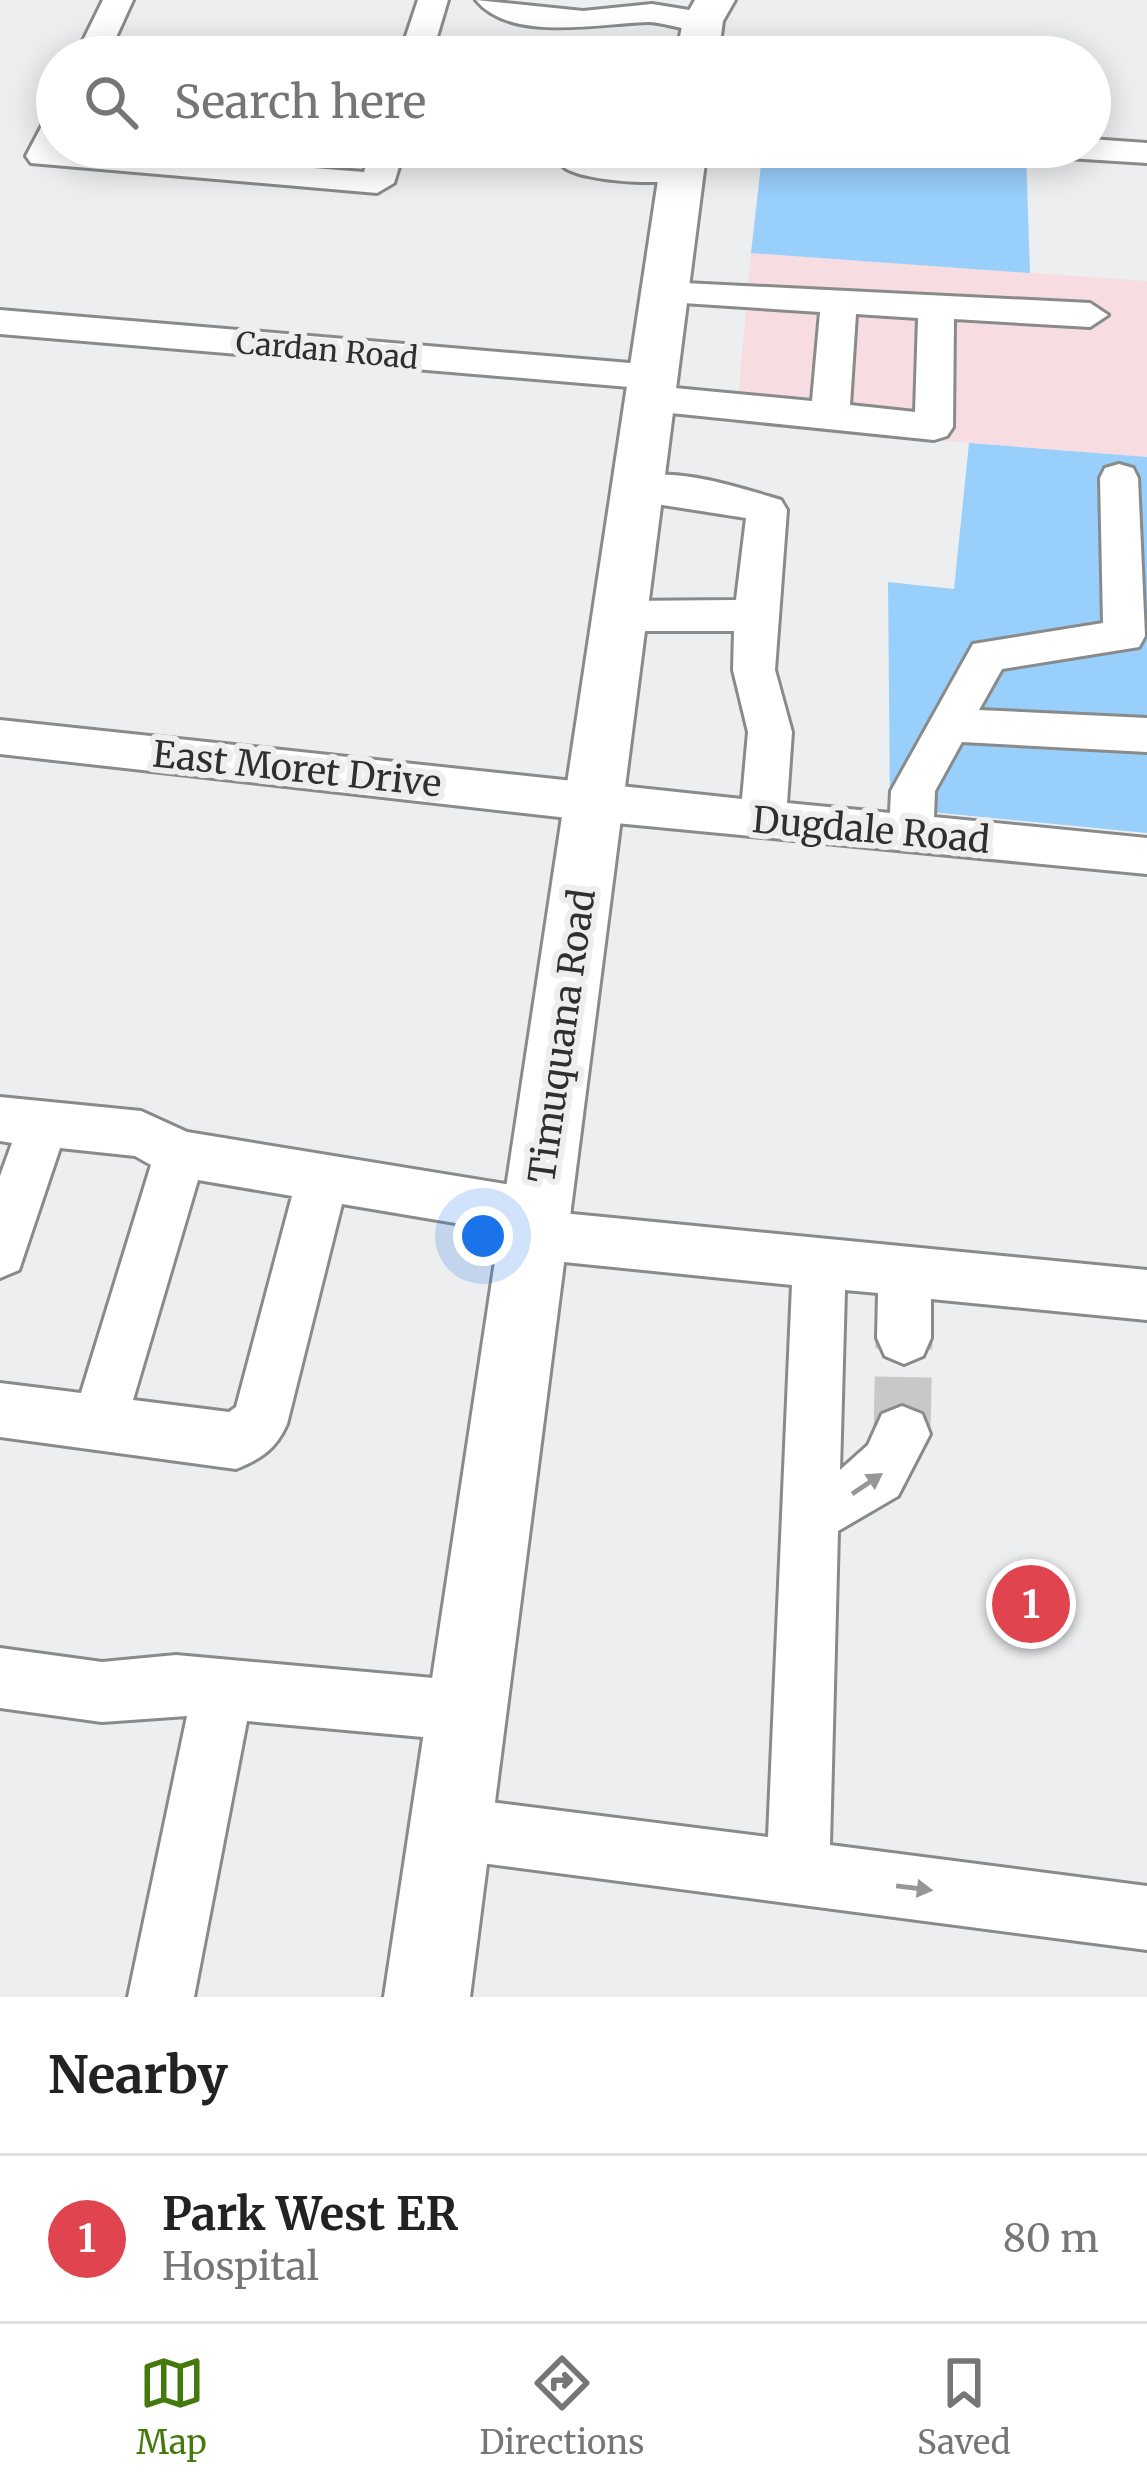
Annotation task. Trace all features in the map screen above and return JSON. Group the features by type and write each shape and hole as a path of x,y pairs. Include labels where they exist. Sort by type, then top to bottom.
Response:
{"main road":[{"name":"Timuquana Road","path":"427,1997 682,168"}],"street":[{"path":"101,36 118,0"},
{"path":"422,36 433,0"},
{"path":"491,0 516,12 610,11 703,19"},
{"path":"1111,151 1147,154"},
{"path":"191,168 377,183 382,168"},
{"path":"664,293 839,298 1090,315"},
{"path":"830,416 839,298"},
{"name":"Cardan Road","path":"0,322 652,388 934,427 936,304"},
{"path":"911,833 913,791 988,655 1124,635 1118,478"},
{"path":"638,489 720,496 767,510 755,612 754,670 770,732 764,819"},
{"path":"621,616 722,618 755,612"},
{"path":"949,725 1147,735"},
{"name":"East Moret Drive","path":"0,737 595,803"},
{"name":"Dugdale Road","path":"595,803 1147,856"},
{"path":"0,1253 22,1121 141,1134 180,1154 535,1224 819,1262 1147,1295"},
{"path":"99,1423 180,1154"},
{"path":"0,1410 236,1441 259,1424 322,1180"},
{"path":"798,1873 819,1262"},
{"path":"904,1339 905,1270"},
{"path":"810,1515 863,1489 894,1464 902,1434"},
{"path":"0,1678 102,1692 176,1685 467,1711"},
{"path":"160,1997 223,1688"},
{"path":"450,1828 1147,1918"}],"shaded area":[{"path":"761,168 1026,168 1030,273 751,253"},
{"path":"751,253 1147,281 1147,457 736,424"},
{"path":"969,443 1147,457 1147,833 890,808 888,582 954,589"}],"tunnel":[{"path":"902,1434 904,1338"}],"place":[{"name":"Park West ER","path":"1031,1604"}]}
